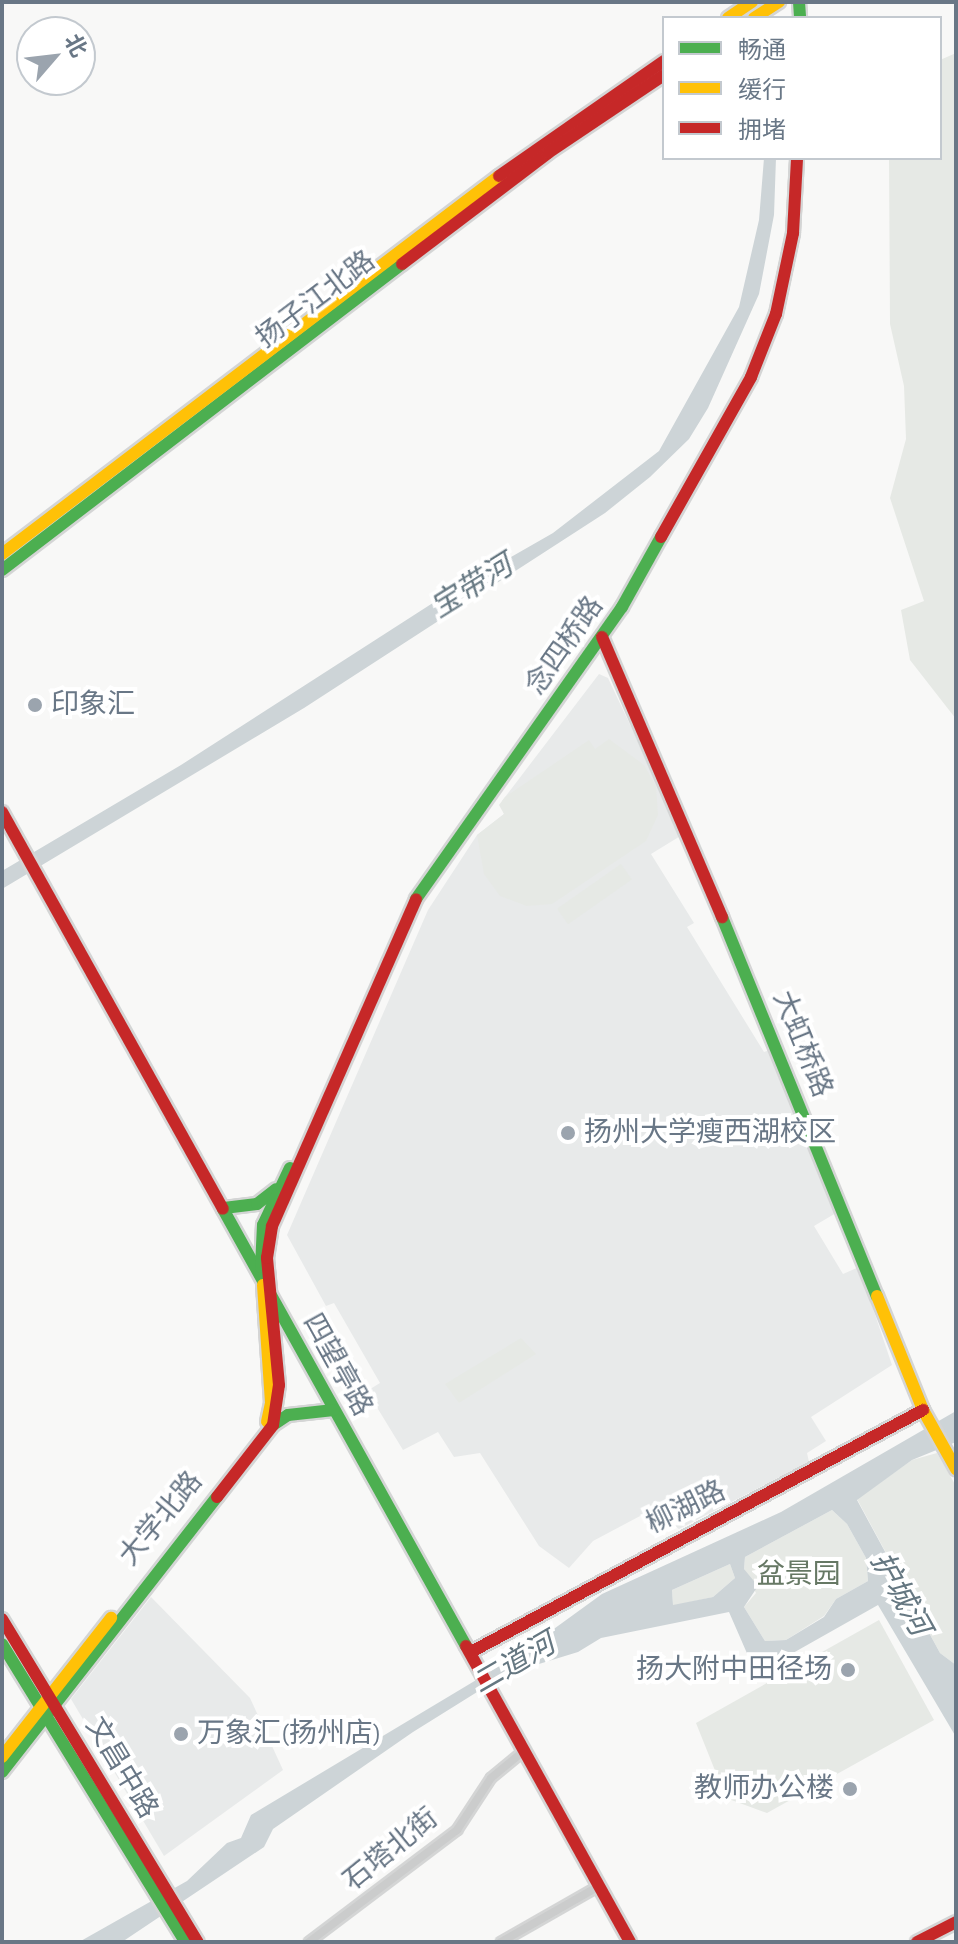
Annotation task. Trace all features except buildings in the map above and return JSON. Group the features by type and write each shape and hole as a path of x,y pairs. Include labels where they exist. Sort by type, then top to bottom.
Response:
{"street":[{"path":"731,16 752,2"},
{"path":"757,16 778,3"},
{"name":"扬子江北路","path":"2,554 543,143 662,62"},
{"name":"扬子江北路","path":"2,570 548,153 662,76"},
{"name":"念四桥路","path":"273,1300 267,1258 272,1226 416,899 602,637 751,377 776,314 793,233 797,160"},
{"name":"大虹桥路","path":"602,637 746,969 925,1414 956,1469"},
{"name":"四望亭路","path":"2,812 630,1942"},
{"name":"念四桥路","path":"263,1280 263,1225 276,1189 310,1138"},
{"path":"224,1208 257,1204 276,1189"},
{"name":"大学北路","path":"53,1701 268,1420 263,1280"},
{"name":"大学北路","path":"2,1757 53,1701 273,1425 280,1405 273,1300"},
{"path":"273,1425 288,1415 334,1410"},
{"name":"柳湖路","path":"471,1652 925,1414"},
{"name":"文昌中路","path":"2,1619 165,1887 185,1942"},
{"name":"文昌中路","path":"2,1644 151,1887 198,1942"},
{"name":"大学北路","path":"2,1772 44,1712"},
{"name":"石塔北街","path":"309,1942 457,1830 491,1778 525,1750"},
{"path":"501,1942 599,1886"},
{"path":"917,1942 956,1922"}],"shaded area":[{"name":"扬州大学瘦西湖校区","path":"599,674 608,678 682,835 651,854 694,923 687,927 764,1052 770,1050 836,1213 814,1226 843,1274 859,1267 892,1365 811,1417 826,1441 807,1453 809,1462 679,1529 662,1517 642,1515 593,1541 569,1568 539,1546 480,1453 454,1457 438,1432 403,1450 367,1391 380,1383 334,1303 326,1306 287,1235 428,910 477,835 504,814 502,801"},
{"path":"151,1597 250,1698 283,1770 164,1856 71,1699"}],"green space":[{"path":"956,53 956,719 910,660 901,610 924,601 890,498 906,439 904,386 890,324 889,160 942,160 942,59"},
{"path":"609,739 644,765 656,786 658,815 646,841 552,904 527,906 500,896 484,874 477,835 504,814 499,805 505,797 589,740 595,749"},
{"path":"621,864 632,880 568,924 557,909"},
{"path":"521,1338 536,1354 459,1403 445,1384"},
{"name":"盆景园","path":"937,1453 956,1486 956,1665 940,1653 857,1499 912,1460"},
{"name":"盆景园","path":"832,1510 847,1524 866,1558 868,1581 836,1599 824,1616 786,1640 765,1641 744,1607 756,1593 744,1569 745,1557"},
{"path":"730,1564 735,1578 713,1597 673,1606 672,1590"},
{"name":"扬大附中田径场","path":"879,1620 934,1720 767,1813 726,1798 696,1723"}],"water":[{"name":"宝带河","path":"764,160 776,160 774,215 759,294 708,408 689,439 650,477 605,513 304,708 2,889 2,871 181,765 453,590 553,533 659,451 739,307 759,220"},
{"path":"956,1411 956,1442 912,1460 857,1500 940,1653 956,1665 956,1737 878,1605 756,1674 729,1612 601,1638 578,1652 506,1674 413,1732 273,1829 264,1847 122,1942 79,1942 187,1881 227,1843 241,1838 251,1815 518,1655 602,1594 781,1512","holes":["832,1510 847,1524 866,1558 868,1581 836,1599 824,1617 786,1640 765,1641 744,1607 758,1586 744,1569 745,1557","730,1564 735,1578 713,1597 673,1605 672,1590"]}],"traffic: fast":[{"path":"799,2 800,16"},
{"path":"2,570 402,264"},
{"path":"416,899 622,607 661,537"},
{"path":"722,917 877,1296"},
{"path":"261,1267 263,1225 290,1168"},
{"path":"224,1208 257,1204 276,1189"},
{"path":"223,1209 466,1646"},
{"path":"273,1425 288,1415 334,1410"},
{"path":"2,1772 217,1497"},
{"path":"2,1644 185,1942"}],"traffic: slow":[{"path":"731,16 752,2"},
{"path":"757,16 779,2"},
{"path":"2,554 499,176"},
{"path":"263,1285 271,1403 267,1422"},
{"path":"877,1296 923,1410 956,1469"},
{"path":"2,1757 111,1618"}],"traffic: jam":[{"path":"499,176 662,62"},
{"path":"402,264 548,153 662,76"},
{"path":"661,537 751,377 776,314 793,233 797,160"},
{"path":"602,637 722,917"},
{"path":"2,812 223,1209"},
{"path":"217,1497 273,1425 279,1385 267,1258 272,1226 416,899"},
{"path":"471,1652 923,1410"},
{"path":"2,1619 198,1942"},
{"path":"466,1646 630,1942"},
{"path":"917,1942 956,1922"}],"place":[{"name":"印象汇","path":"35,705"},
{"name":"扬州大学瘦西湖校区","path":"568,1133"},
{"name":"扬大附中田径场","path":"848,1670"},
{"name":"万象汇(扬州店)","path":"181,1734"},
{"name":"教师办公楼","path":"850,1789"}],"water label":[{"name":"护城河","path":"900,1594"},
{"name":"二道河","path":"514,1664"}]}
